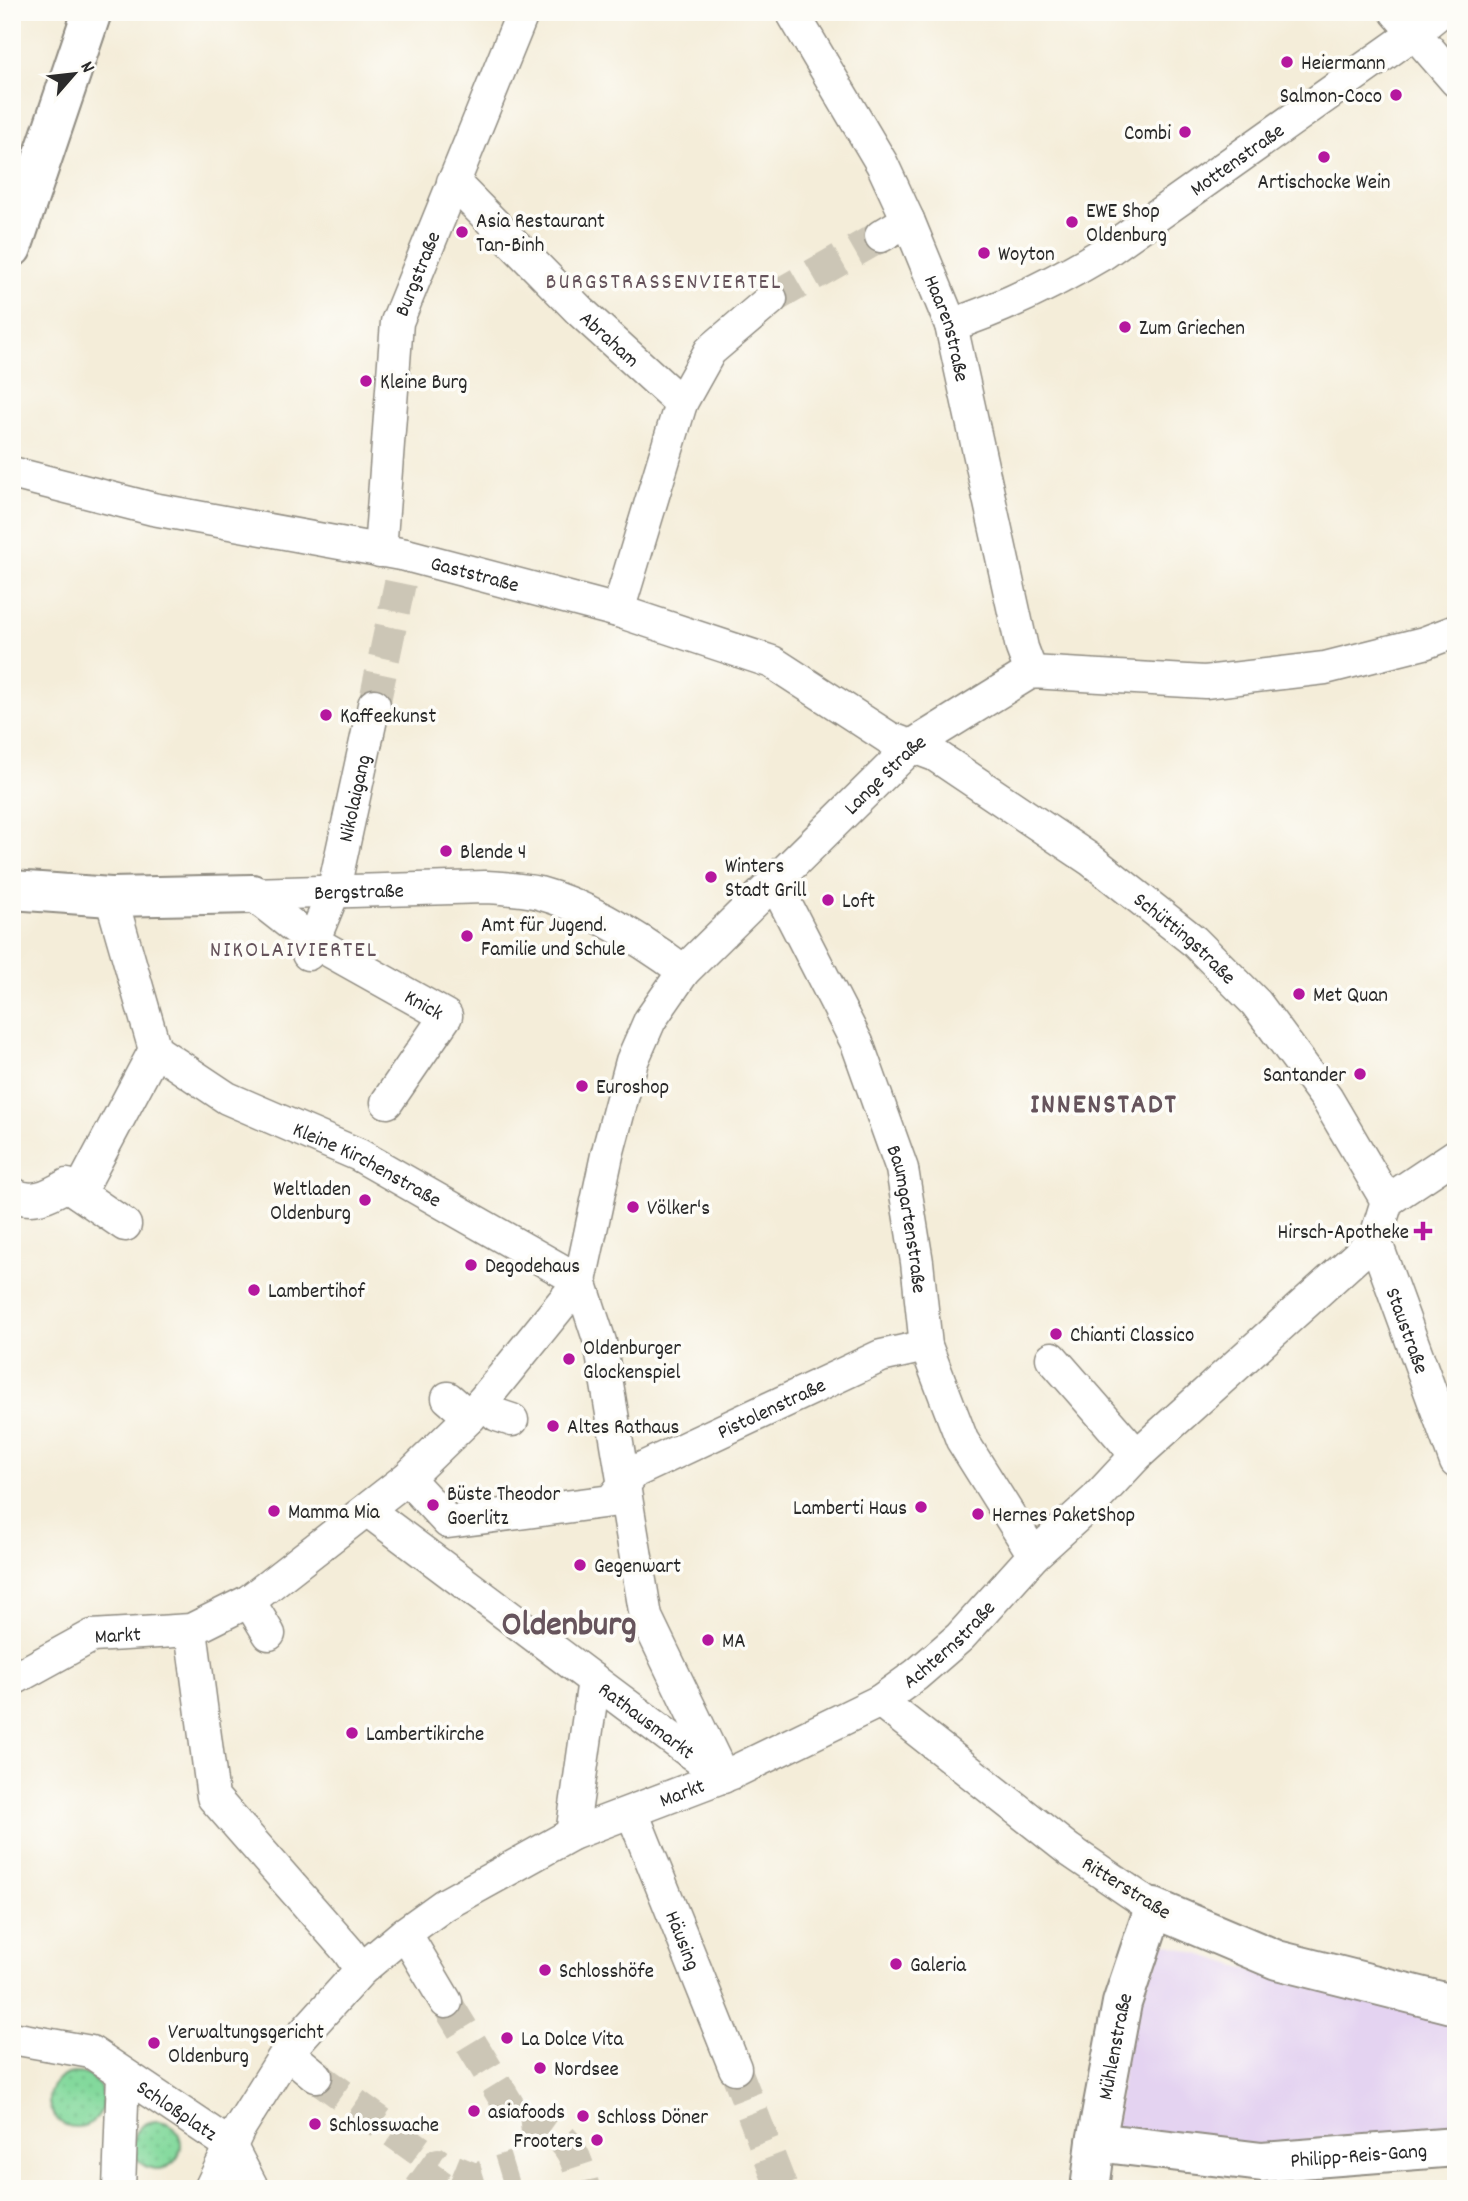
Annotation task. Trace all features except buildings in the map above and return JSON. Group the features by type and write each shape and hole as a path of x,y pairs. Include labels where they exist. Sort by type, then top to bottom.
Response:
{"street":[{"path":"12,248 92,12"},
{"name":"Burgstraße","path":"396,563 397,322 523,12"},
{"name":"Haarenstraße","path":"792,12 882,164 951,324 1022,648 1031,672"},
{"name":"Mottenstraße","path":"951,324 998,309 1054,283 1104,253 1405,23 1440,12"},
{"path":"1405,23 1456,81"},
{"name":"Abraham","path":"453,183 581,312 681,403"},
{"path":"881,236 908,220"},
{"path":"618,611 681,403 710,351 771,299"},
{"name":"Gaststraße","path":"12,473 153,509 618,611 772,662 889,738 913,745"},
{"path":"1031,672 1205,682 1325,668 1424,643 1456,631"},
{"name":"Lange Straße","path":"580,1281 607,1155 632,1061 650,1020 684,971 913,745 1031,672"},
{"name":"Nikolaigang","path":"333,893 374,705"},
{"name":"Schüttingstraße","path":"913,745 935,755 1091,860 1194,941 1256,1003 1319,1088 1387,1201"},
{"name":"Baumgartenstraße","path":"773,884 857,1043 902,1168 917,1262 926,1346 962,1440 1034,1555"},
{"name":"Bergstraße","path":"12,890 111,897 512,888 540,894 605,921 684,971"},
{"path":"310,948 333,893"},
{"name":"Knick","path":"251,894 310,948 446,1016 387,1102"},
{"path":"79,1193 155,1050 111,897"},
{"name":"Kleine Kirchenstraße","path":"155,1050 227,1098 580,1281"},
{"path":"1375,1240 1387,1201 1456,1155"},
{"path":"12,1193 33,1200 67,1185 125,1226"},
{"name":"Achternstraße","path":"723,1777 880,1701 916,1675 960,1637 1034,1555 1095,1500 1135,1457 1375,1240"},
{"name":"Staustraße","path":"1375,1240 1456,1462"},
{"name":"Markt","path":"12,1680 92,1636 191,1630 249,1601 407,1478 467,1406 580,1281 600,1342 646,1617 723,1777 572,1834 444,1905 405,1933 361,1970 287,2052 235,2136"},
{"name":"Pistolenstraße","path":"624,1486 634,1472 881,1356 926,1346"},
{"path":"1052,1358 1127,1444 1135,1457"},
{"path":"467,1406 512,1420"},
{"path":"407,1478 448,1522 611,1501 624,1486"},
{"path":"368,1510 594,1680"},
{"path":"249,1601 269,1634"},
{"path":"191,1630 213,1797 348,1951 361,1970"},
{"name":"Rathausmarkt","path":"572,1834 594,1680 723,1777"},
{"name":"Ritterstraße","path":"880,1701 1069,1850 1154,1908 1277,1960 1456,2005"},
{"name":"Häusing","path":"632,1812 735,2068"},
{"name":"Mühlenstraße","path":"1090,2189 1122,2003 1154,1908"},
{"path":"405,1933 446,2002"},
{"name":"Schloßplatz","path":"12,2038 91,2052 123,2074 235,2136 253,2189"},
{"path":"287,2052 316,2076"},
{"name":"Schloßplatz","path":"119,2189 123,2074"},
{"name":"Schloßplatz","path":"209,2189 235,2136"},
{"name":"Philipp-Reis-Gang","path":"1096,2142 1262,2162 1456,2147"}],"shaded area":[{"path":"1164,1943 1270,1976 1456,2021 1456,2142 1326,2152 1114,2132 1130,2023"}],"green space":[{"path":"76,2073 95,2081 103,2100 95,2119 76,2127 57,2119 49,2100 57,2081"},
{"path":"157,2121 174,2128 181,2145 174,2162 157,2169 140,2162 133,2145 140,2128"}],"tunnel":[{"path":"771,299 881,236"},
{"path":"374,705 400,583"},
{"path":"446,2002 520,2124"},
{"path":"735,2068 782,2189"},
{"path":"316,2076 438,2164"},
{"path":"520,2124 539,2122 565,2142 578,2166 584,2189"},
{"path":"420,2189 438,2164 475,2179 514,2167"}],"place":[{"name":"Heiermann","path":"1287,62"},
{"name":"Salmon-Coco","path":"1396,95"},
{"name":"Combi","path":"1185,132"},
{"name":"Artischocke Wein","path":"1324,157"},
{"name":"EWE Shop Oldenburg","path":"1072,222"},
{"name":"Asia Restaurant Tan-Binh","path":"462,232"},
{"name":"Woyton","path":"984,253"},
{"name":"Zum Griechen","path":"1125,327"},
{"name":"Kleine Burg","path":"366,381"},
{"name":"Kaffeekunst","path":"326,715"},
{"name":"Blende 4","path":"446,851"},
{"name":"Winters Stadt Grill","path":"711,877"},
{"name":"Loft","path":"828,900"},
{"name":"Amt für Jugend. Familie und Schule","path":"467,936"},
{"name":"Met Quan","path":"1299,994"},
{"name":"Santander","path":"1360,1074"},
{"name":"Euroshop","path":"582,1086"},
{"name":"Weltladen Oldenburg","path":"365,1200"},
{"name":"Völker's","path":"633,1207"},
{"name":"Hirsch-Apotheke","path":"1423,1231"},
{"name":"Degodehaus","path":"471,1265"},
{"name":"Lambertihof","path":"254,1290"},
{"name":"Chianti Classico","path":"1056,1334"},
{"name":"Oldenburger Glockenspiel","path":"569,1359"},
{"name":"Altes Rathaus","path":"553,1426"},
{"name":"Büste Theodor Goerlitz","path":"433,1505"},
{"name":"Lamberti Haus","path":"921,1507"},
{"name":"Mamma Mia","path":"274,1511"},
{"name":"Hernes PaketShop","path":"978,1514"},
{"name":"Gegenwart","path":"580,1565"},
{"name":"MA","path":"708,1640"},
{"name":"Lambertikirche","path":"352,1733"},
{"name":"Galeria","path":"896,1964"},
{"name":"Schlosshöfe","path":"545,1970"},
{"name":"La Dolce Vita","path":"507,2038"},
{"name":"Verwaltungsgericht Oldenburg","path":"154,2043"},
{"name":"Nordsee","path":"540,2068"},
{"name":"asiafoods","path":"474,2111"},
{"name":"Schloss Döner","path":"583,2116"},
{"name":"Schlosswache","path":"315,2124"},
{"name":"Frooters","path":"597,2140"}],"district":[{"name":"BURGSTRASSENVIERTEL","path":"664,280"},
{"name":"NIKOLAIVIERTEL","path":"294,948"},
{"name":"INNENSTADT","path":"1104,1102"},
{"name":"Oldenburg","path":"569,1622"}]}
